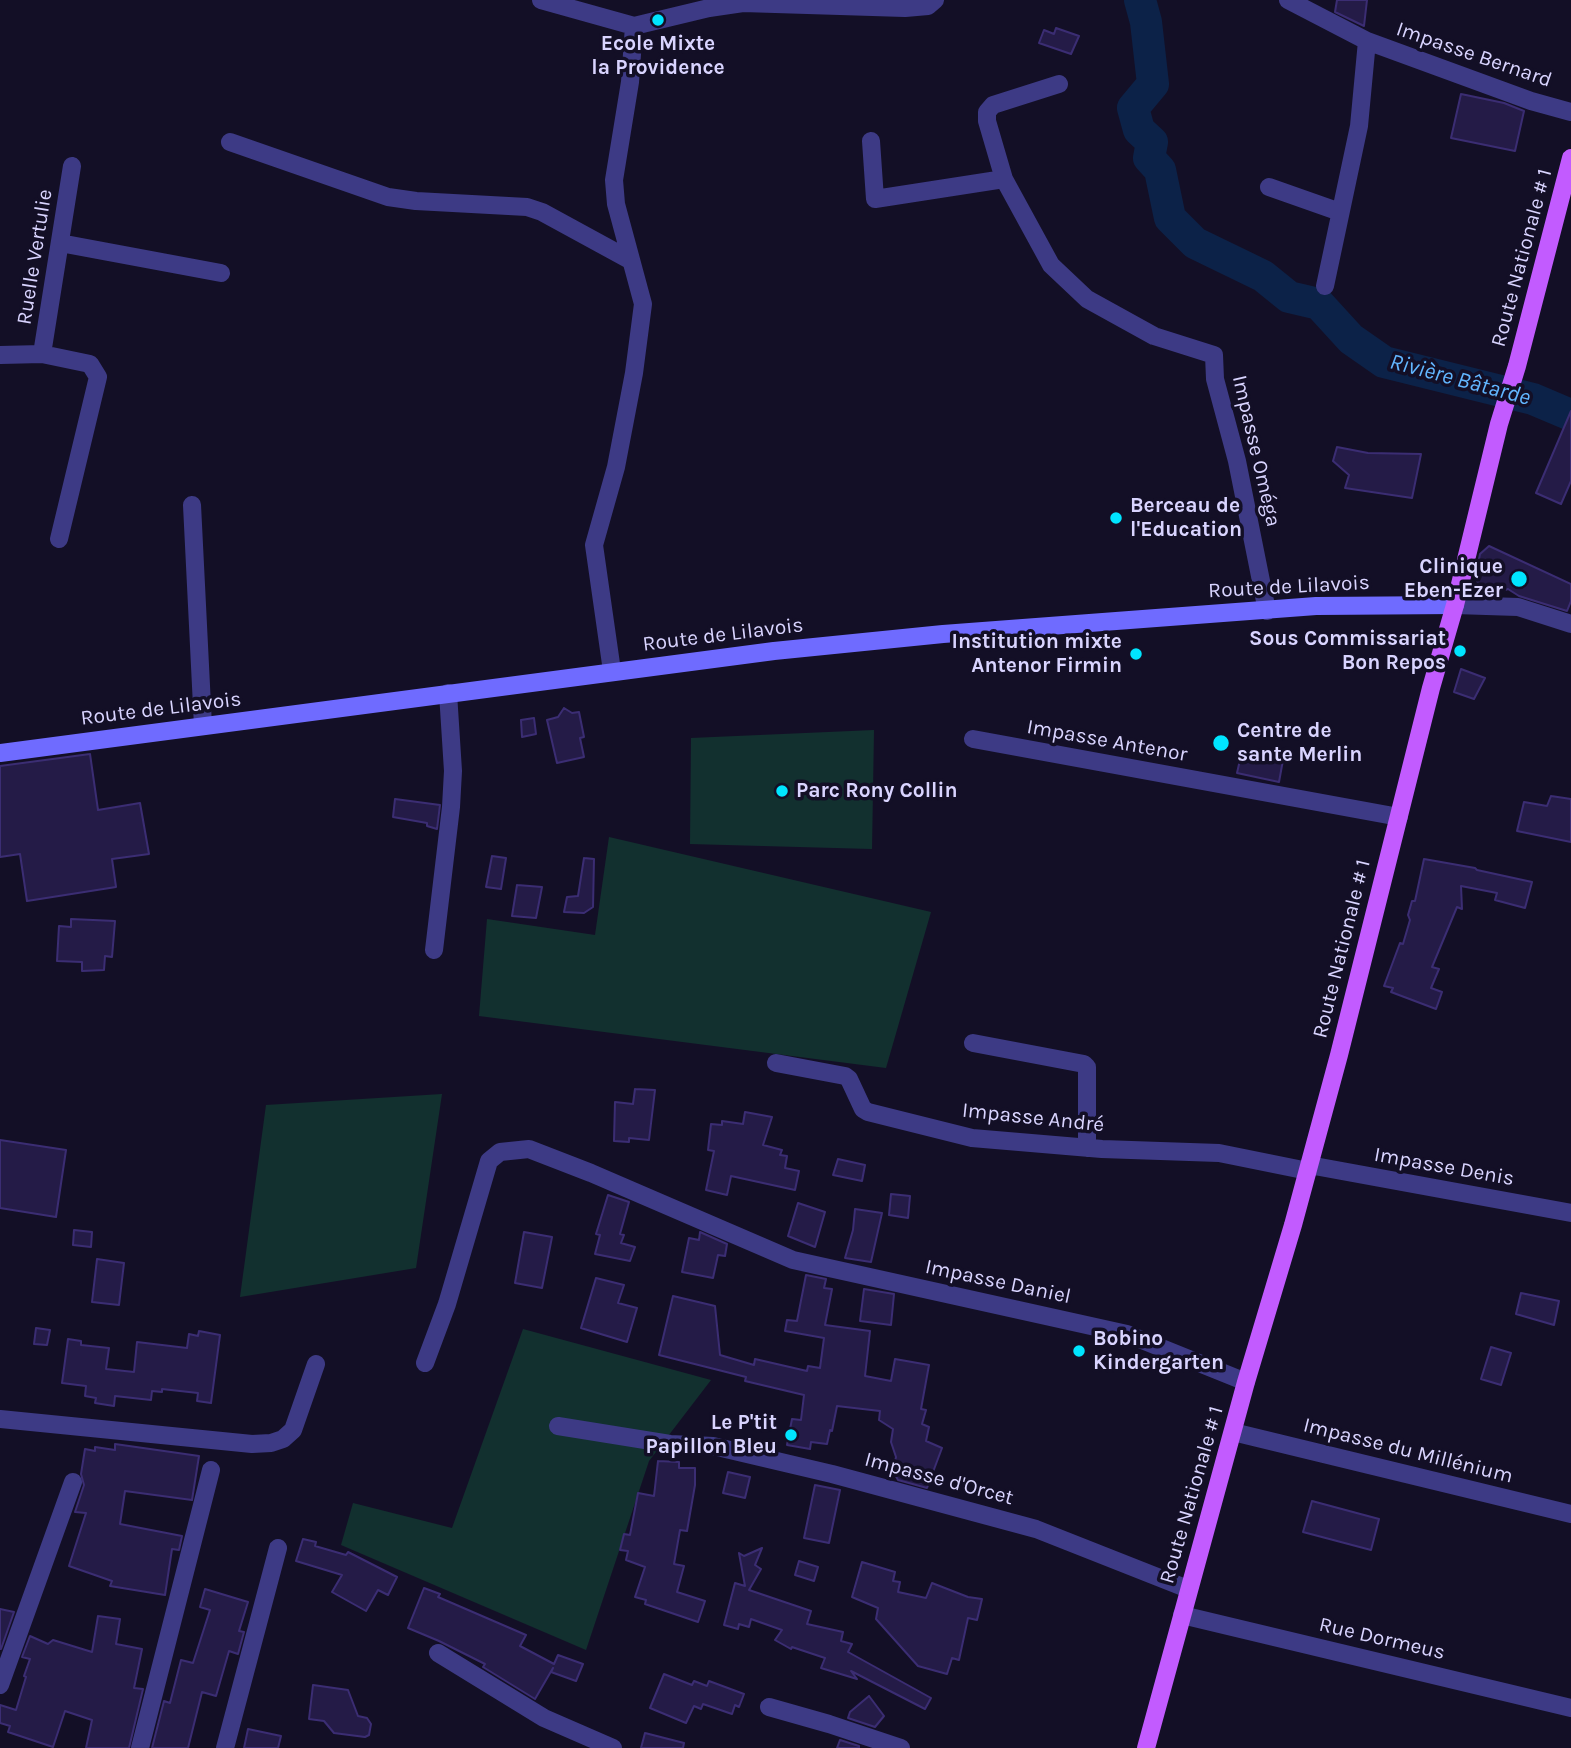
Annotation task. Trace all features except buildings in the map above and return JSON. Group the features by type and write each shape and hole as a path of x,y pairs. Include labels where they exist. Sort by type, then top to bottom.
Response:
{"main road":[{"name":"Route Nationale # 1","path":"1146,1748 1188,1589 1339,1055 1431,688 1571,158"},
{"name":"Route de Lilavois","path":"0,753 774,651 943,634 1328,606 1455,605"}],"street":[{"path":"541,0 634,26 709,8 743,3 905,8 928,6 936,0"},
{"name":"Impasse Bernard","path":"1288,0 1367,41 1531,101 1571,112"},
{"path":"612,671 594,545 617,467 643,304 616,204 614,180 629,82 634,26"},
{"path":"1325,286 1359,126 1367,41"},
{"path":"871,141 875,199 1004,179 987,121 987,112 993,105 1059,84"},
{"path":"230,142 388,197 527,207 542,212 630,260"},
{"name":"Ruelle Vertulie","path":"0,355 42,354 72,166"},
{"name":"Impasse Oméga","path":"1004,179 1051,265 1087,299 1154,336 1214,355 1215,379 1237,461 1267,611"},
{"path":"1269,187 1340,212"},
{"path":"60,243 221,273"},
{"path":"42,354 90,364 97,377 59,540"},
{"path":"192,505 203,726"},
{"path":"1455,605 1517,607 1571,624"},
{"path":"434,950 453,771 448,693"},
{"name":"Impasse Antenor","path":"973,739 1399,817"},
{"path":"973,1043 1084,1064 1087,1067 1087,1148"},
{"name":"Impasse André","path":"776,1063 845,1076 863,1109 868,1112 972,1138 1087,1148 1219,1153 1308,1168"},
{"name":"Impasse Daniel","path":"425,1363 447,1304 489,1161 500,1152 528,1149 591,1173 793,1260 1127,1334 1246,1382"},
{"name":"Impasse Denis","path":"1308,1168 1571,1213"},
{"path":"0,1419 252,1444 271,1443 283,1439 293,1430 316,1364"},
{"name":"Impasse d'Orcet","path":"558,1426 670,1444 713,1446 832,1474 1036,1529 1188,1589"},
{"name":"Impasse du Millénium","path":"1234,1432 1571,1514"},
{"path":"140,1748 211,1470"},
{"path":"0,1685 73,1482"},
{"path":"225,1748 278,1548"},
{"name":"Rue Dormeus","path":"1182,1615 1571,1708"},
{"path":"438,1653 544,1718 613,1748"},
{"path":"769,1707 901,1748"}],"green space":[{"name":"Parc Rony Collin","path":"874,730 872,849 690,844 691,738"},
{"path":"609,837 931,912 886,1068 479,1016 487,919 595,935"},
{"path":"442,1094 416,1268 240,1297 266,1105"},
{"path":"523,1329 711,1380 649,1461 586,1650 341,1545 353,1503 452,1528"}],"waterway":[{"name":"Rivière Bâtarde","path":"1140,0 1146,22 1153,84 1133,108 1139,130 1152,142 1149,158 1160,170 1170,218 1195,243 1263,276 1289,297 1319,304 1351,339 1384,362 1533,399 1571,415"}],"place":[{"name":"Ecole Mixte la Providence","path":"658,20"},
{"name":"Berceau de l'Education","path":"1116,518"},
{"name":"Clinique Eben-Ezer","path":"1519,579"},
{"name":"Sous Commissariat Bon Repos","path":"1460,651"},
{"name":"Institution mixte Antenor Firmin","path":"1136,654"},
{"name":"Centre de sante Merlin","path":"1221,743"},
{"name":"Parc Rony Collin","path":"782,791"},
{"name":"Bobino Kindergarten","path":"1079,1351"},
{"name":"Le P'tit Papillon Bleu","path":"791,1435"}]}
